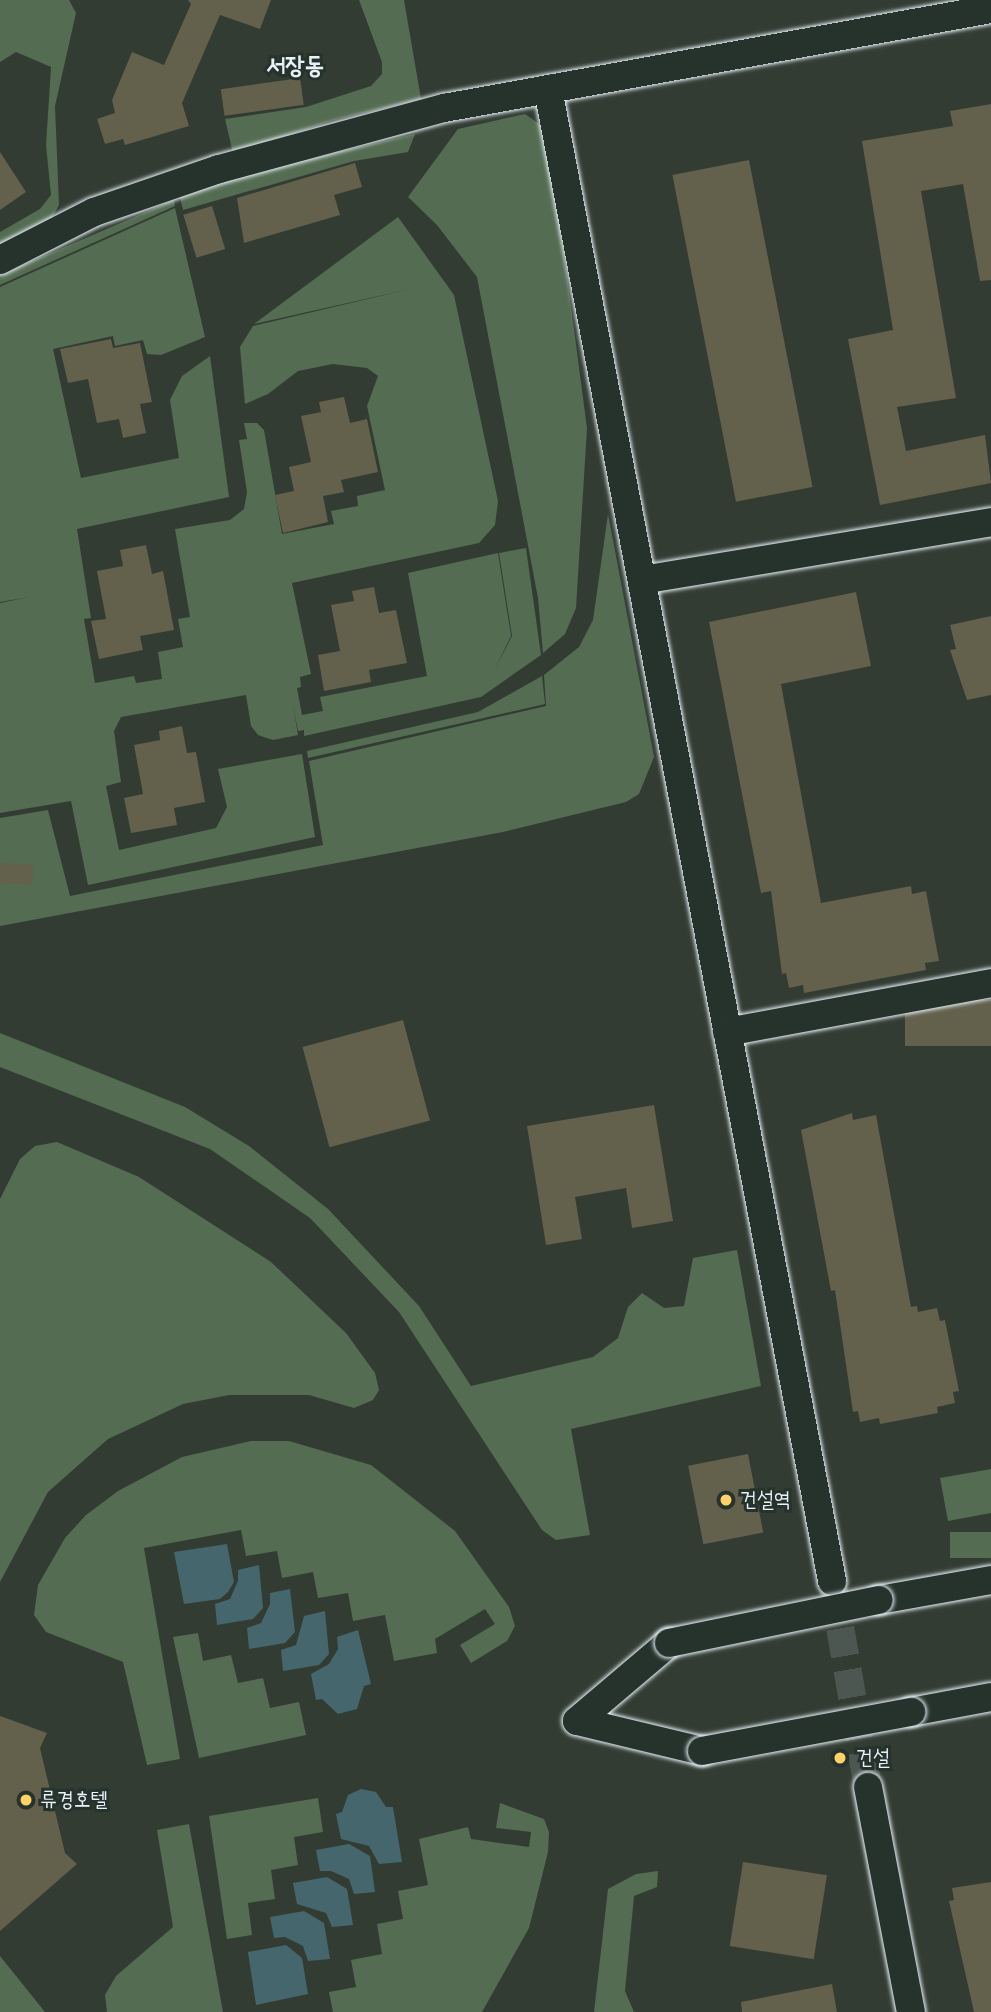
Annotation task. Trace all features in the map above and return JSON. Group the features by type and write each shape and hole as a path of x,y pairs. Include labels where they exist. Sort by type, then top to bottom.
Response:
{"street":[{"path":"0,260 94,212 219,169 444,108 940,9 991,9"},
{"path":"548,89 832,1581"},
{"path":"642,580 991,522"},
{"path":"727,1032 991,983"},
{"path":"991,1580 669,1643 577,1721 702,1751 991,1698"},
{"path":"868,1787 911,2012"}],"green space":[{"path":"0,0 69,0 76,13 55,106 59,205 52,218 0,247 0,232 40,209 51,195 46,145 51,67 16,52 0,62"},
{"path":"359,0 404,0 421,99 331,121 233,153 225,119 306,107 371,86 382,74 382,62"},
{"path":"525,114 545,128 549,140 587,428 576,608 565,634 543,653 538,598 477,277 437,225 408,197 458,129"},
{"path":"415,134 408,152 354,161 183,210 180,197 238,176"},
{"path":"174,200 175,206 0,285 0,275"},
{"path":"175,208 205,337 161,355 147,354 143,340 115,346 113,336 53,349 81,478 179,458 170,400 182,376 210,356 229,497 77,529 91,618 84,619 95,683 134,676 136,683 162,679 158,652 183,647 178,619 190,617 175,529 230,520 244,509 247,492 239,440 247,439 244,423 257,423 264,430 282,534 334,524 331,511 358,506 357,496 385,490 367,406 378,376 367,368 333,364 298,371 268,394 245,404 240,347 253,326 410,289 254,324 398,217 454,295 498,501 495,525 479,543 292,583 311,674 300,677 301,687 297,688 302,715 323,711 320,697 427,676 408,573 498,553 511,636 495,669 512,636 499,553 526,548 541,655 481,697 304,736 304,730 298,731 293,705 298,735 273,740 258,735 251,726 246,695 121,717 114,731 121,782 106,786 119,850 216,828 227,807 218,769 302,754 315,837 88,885 71,801 0,813 0,603 29,597 0,602 0,287"},
{"path":"608,514 654,757 639,794 626,802 503,832 0,926 0,818 48,810 70,896 323,845 309,761 546,706 544,675 579,647 593,620"},
{"path":"542,676 545,704 308,758 307,751 478,712"},
{"path":"0,1033 185,1107 249,1146 328,1209 419,1306 471,1386 593,1357 618,1338 628,1307 642,1293 664,1308 684,1306 693,1258 737,1250 761,1386 571,1429 590,1535 556,1540 542,1530 399,1312 310,1218 210,1149 0,1067"},
{"path":"57,1142 139,1177 271,1262 346,1333 375,1373 379,1390 373,1400 354,1408 309,1395 229,1395 183,1404 108,1439 48,1492 0,1582 0,1199 20,1159 35,1146"},
{"path":"251,1441 289,1441 371,1465 455,1531 509,1607 515,1626 507,1641 471,1663 460,1645 495,1624 485,1609 435,1639 437,1653 394,1661 385,1615 353,1621 348,1593 318,1598 313,1572 282,1578 277,1551 246,1556 241,1530 144,1548 180,1759 147,1765 123,1662 46,1632 34,1615 38,1585 65,1538 86,1515 118,1491 182,1457"},
{"path":"991,1469 991,1513 948,1521 940,1478"},
{"path":"950,1532 991,1532 991,1558 950,1558"},
{"path":"198,1633 203,1661 231,1655 238,1683 263,1678 270,1708 299,1702 306,1735 199,1758 173,1637"},
{"path":"318,1798 323,1832 294,1837 298,1865 271,1870 275,1899 248,1903 252,1935 227,1939 209,1816"},
{"path":"500,1803 544,1819 549,1832 548,1852 529,1928 482,2012 333,2012 329,1992 356,1987 351,1960 382,1954 377,1924 403,1919 398,1891 428,1885 419,1839 468,1827 471,1839 529,1847 531,1832 496,1828"},
{"path":"189,1824 223,2012 107,2012 105,1995 116,1976 173,1927 157,1830"},
{"path":"658,1871 657,1887 634,1896 625,1991 634,2012 594,2012 608,1889 636,1874"},
{"path":"0,1956 45,2012 0,2012"}],"water":[{"path":"227,1544 234,1582 228,1592 220,1599 184,1604 174,1552"},
{"path":"259,1565 263,1608 253,1619 217,1625 215,1604 230,1599 238,1581 238,1570"},
{"path":"290,1589 295,1632 285,1643 249,1649 247,1628 261,1623 270,1604 270,1593"},
{"path":"325,1611 329,1654 319,1665 283,1671 281,1650 296,1645 304,1616"},
{"path":"358,1630 371,1684 364,1686 357,1709 338,1714 322,1699 316,1700 311,1674 329,1664 338,1649 337,1637"},
{"path":"361,1789 376,1792 386,1807 393,1807 402,1862 379,1864 369,1846 341,1839 336,1814 342,1812 348,1795"},
{"path":"349,1844 370,1856 375,1892 354,1894 349,1879 331,1871 320,1871 316,1850"},
{"path":"327,1877 347,1889 353,1925 332,1927 326,1913 297,1904 293,1883"},
{"path":"304,1911 324,1923 330,1959 308,1961 303,1946 285,1937 274,1938 270,1917"},
{"path":"286,1945 302,1958 308,1994 256,2005 248,1952"}],"building":[{"path":"188,0 271,0 260,29 220,15 182,103 189,126 125,145 123,139 105,144 97,119 115,113 112,100 132,52 164,65 191,4"},
{"path":"300,78 304,105 225,116 221,89"},
{"path":"991,104 991,280 980,281 963,184 921,191 956,398 897,407 906,451 985,435 991,483 880,505 848,339 893,330 862,141 953,126 950,111"},
{"path":"0,152 26,192 0,210"},
{"path":"749,160 813,487 736,502 672,175"},
{"path":"355,163 362,187 334,195 340,215 244,243 237,198"},
{"path":"212,206 225,249 196,258 183,215"},
{"path":"111,339 113,348 140,343 152,402 140,404 146,433 123,438 119,419 97,423 88,379 68,383 60,349"},
{"path":"344,397 350,423 367,419 378,472 341,480 344,492 323,496 328,522 283,533 275,495 294,491 289,467 311,462 301,416 321,412 319,402"},
{"path":"146,545 152,574 163,571 174,630 140,636 143,650 99,659 91,621 106,619 97,571 123,566 120,550"},
{"path":"374,587 379,613 396,610 407,663 369,670 371,682 324,691 318,655 340,651 331,605 354,601 352,591"},
{"path":"856,592 871,666 781,684 821,903 911,886 912,894 926,891 939,961 925,963 926,970 804,993 803,985 789,988 786,973 782,974 771,891 761,893 709,622"},
{"path":"991,616 991,695 967,700 950,650 956,649 950,625"},
{"path":"182,726 187,753 196,752 205,802 174,808 177,825 131,833 124,798 143,794 134,745 160,740 159,731"},
{"path":"0,863 33,865 32,885 0,883"},
{"path":"905,1000 991,1000 991,1046 905,1046"},
{"path":"403,1020 430,1120 329,1147 303,1047"},
{"path":"654,1105 673,1221 632,1228 626,1188 575,1197 582,1239 546,1245 527,1126"},
{"path":"852,1113 853,1120 876,1115 911,1307 917,1306 918,1312 937,1308 940,1321 945,1320 959,1391 953,1392 955,1403 937,1407 938,1413 880,1424 879,1418 860,1422 858,1411 853,1412 835,1290 831,1291 801,1130"},
{"name":"건설역","path":"748,1454 763,1533 703,1544 688,1466"},
{"name":"류경호텔","path":"0,1716 47,1733 40,1748 65,1853 77,1864 0,1931"},
{"path":"743,1862 827,1875 814,1959 730,1946"},
{"path":"991,1882 991,2012 974,2012 949,1901 954,1900 952,1888"},
{"path":"832,1984 837,2012 742,2012 741,2002"}],"tunnel":[{"path":"833,1587 868,1787"}],"place":[{"name":"건설역","path":"726,1500"},
{"name":"건설","path":"840,1758"},
{"name":"류경호텔","path":"26,1800"}],"district":[{"name":"서장동","path":"295,66"}]}
